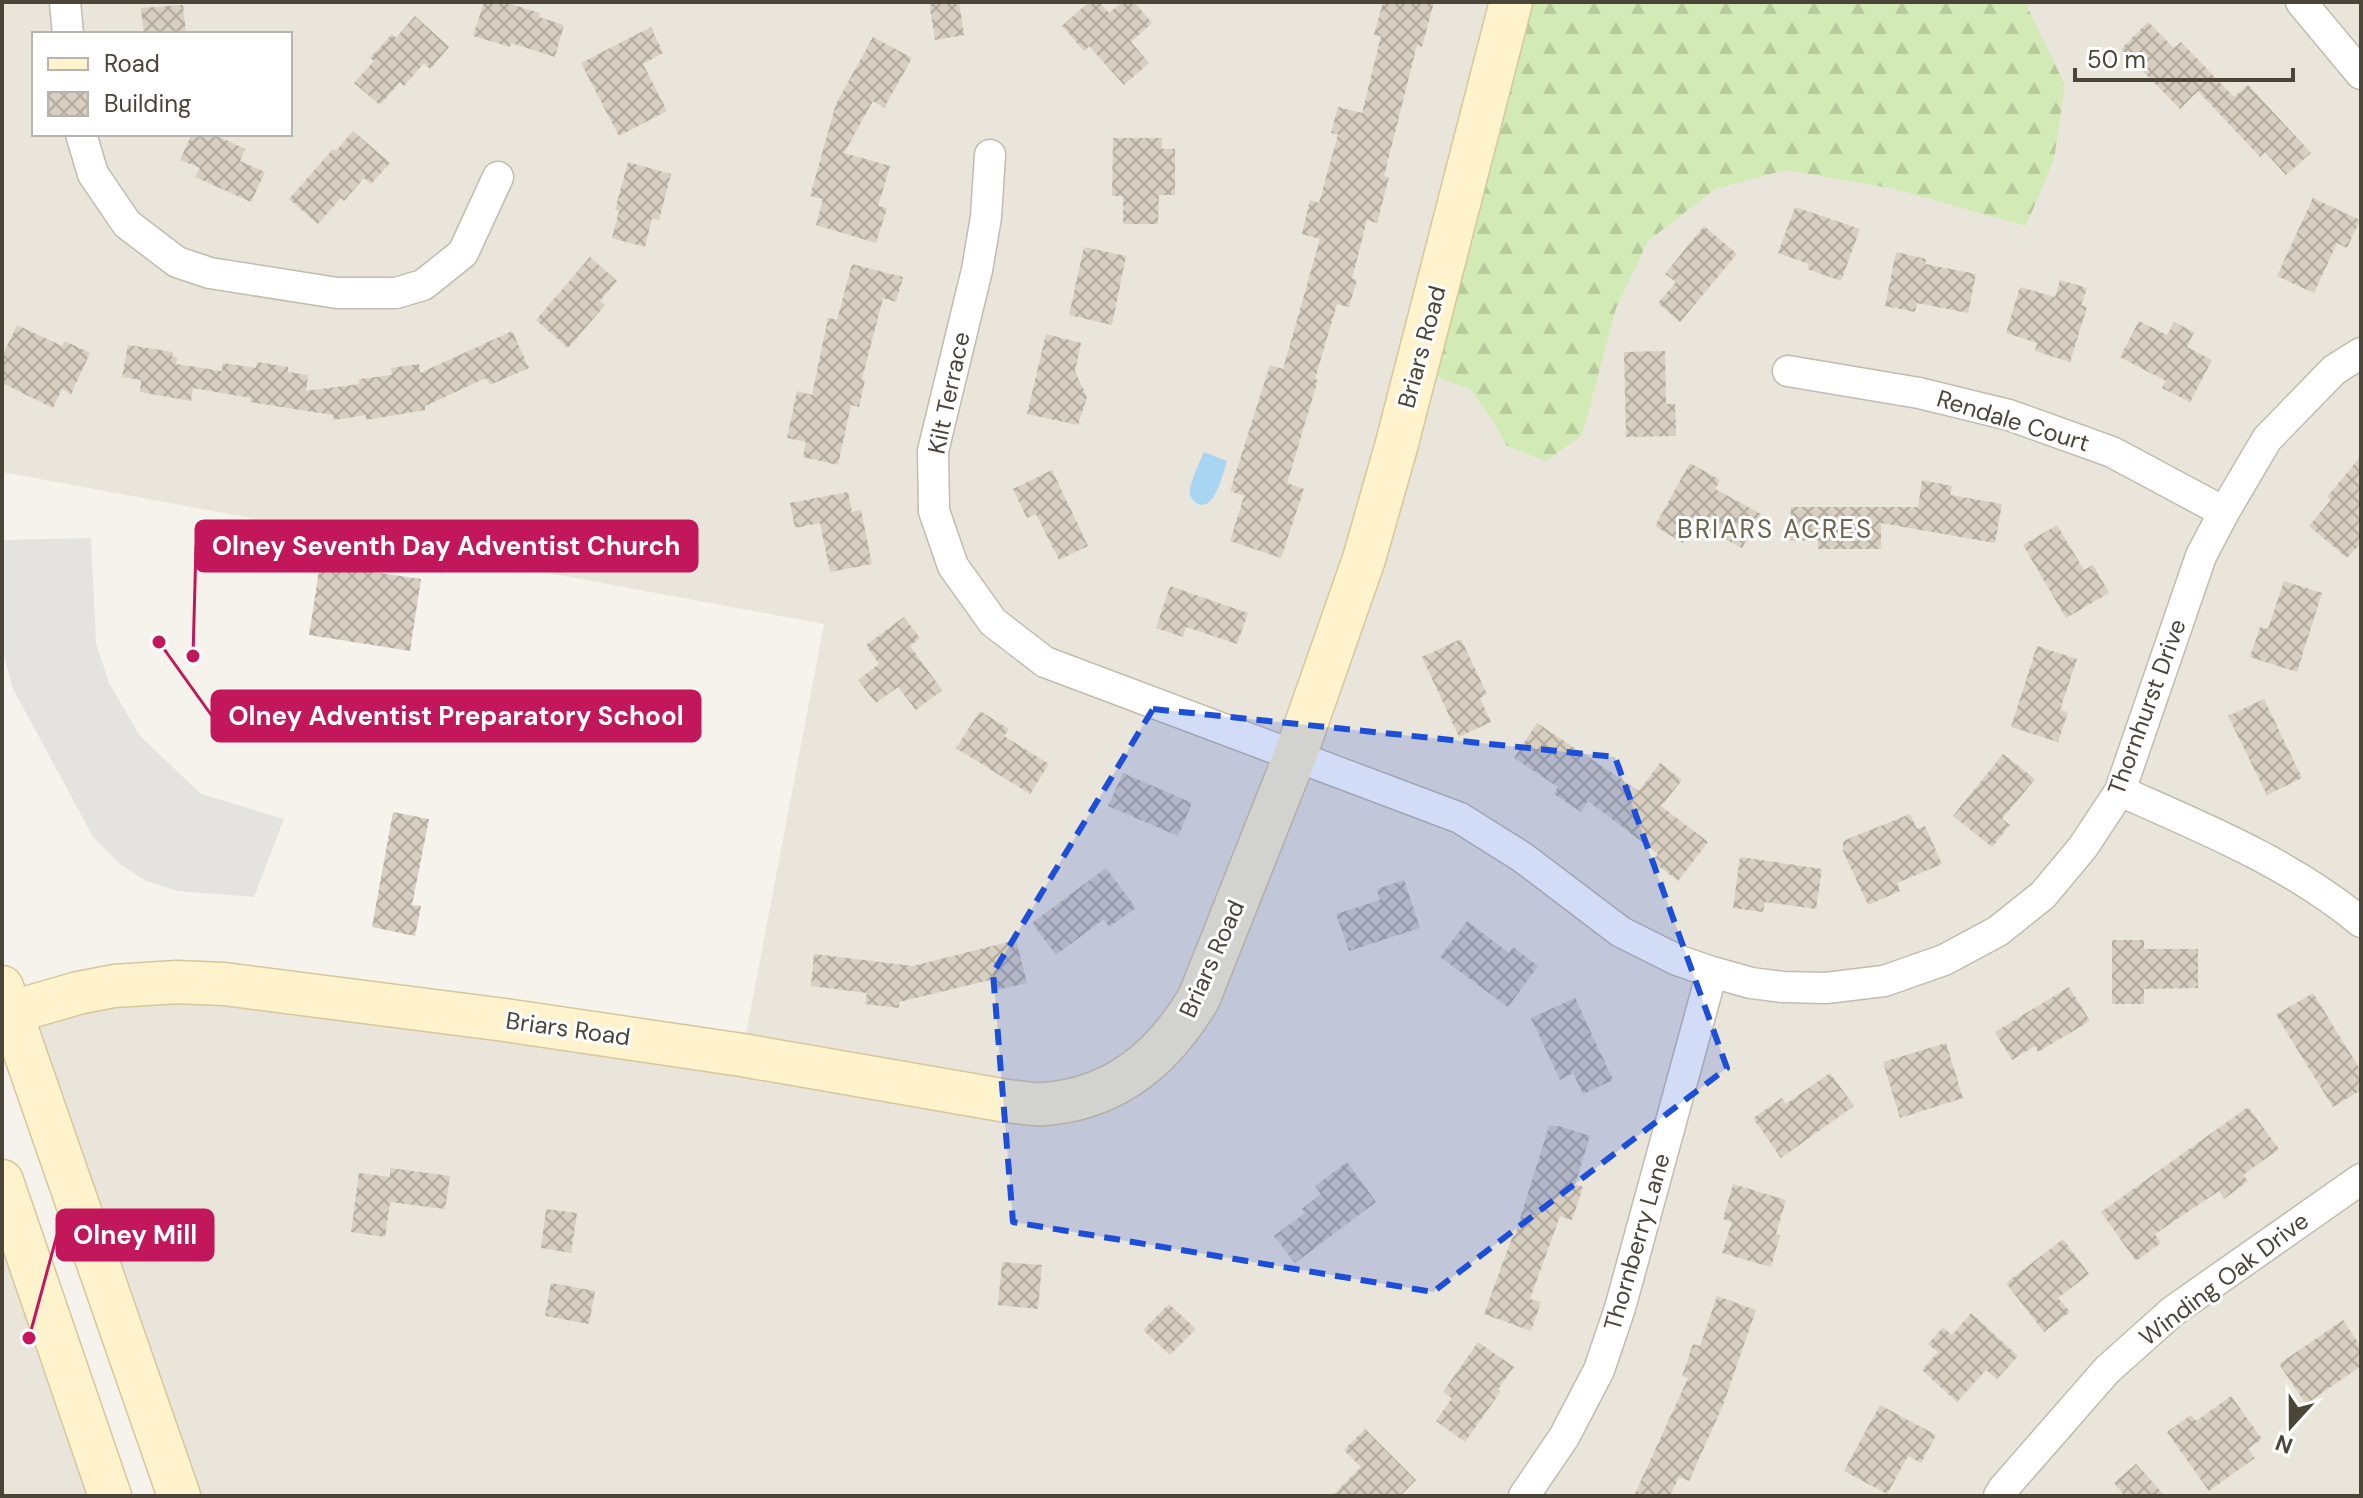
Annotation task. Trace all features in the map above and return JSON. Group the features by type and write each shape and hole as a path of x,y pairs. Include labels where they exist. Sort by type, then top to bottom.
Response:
{"street":[{"path":"65,2 68,32"},
{"name":"Briars Road","path":"5,1004 114,986 177,982 224,984 505,1020 742,1055 1007,1101 1043,1104 1088,1096 1126,1080 1157,1055 1184,1024 1199,998 1295,756 1364,559 1511,2"},
{"path":"2301,2 2361,74"},
{"path":"82,136 93,174 127,224 177,262 210,273 337,293 396,293 423,285 463,253 498,177"},
{"name":"Kilt Terrace","path":"990,155 986,217 977,270 933,451 934,511 953,566 993,622 1045,662 1295,756"},
{"name":"Thornhurst Drive","path":"1295,756 1460,818 1522,857 1621,932 1677,960 1712,972 1751,983 1826,988 1884,981 1944,960 1998,931 2043,895 2083,847 2120,791 2201,556 2224,512 2267,439 2334,370 2361,353"},
{"name":"Rendale Court","path":"1788,371 1919,393 2009,415 2112,452 2224,512"},
{"path":"2120,791 2243,847 2337,902 2361,922"},
{"name":"Thornberry Lane","path":"1524,1496 1564,1437 1599,1370 1620,1308 1712,972"},
{"path":"5,1004 179,1496"},
{"name":"Winding Oak Drive","path":"1999,1496 2107,1370 2162,1321 2361,1179"},
{"path":"2,1181 110,1496"}],"highlighted area":[{"path":"1153,709 1615,757 1727,1068 1433,1292 1013,1222 993,973"}],"shaded area":[{"path":"2,2 2361,2 2361,1496 179,1496 11,1012 114,986 742,1055 824,624 2,472"},
{"path":"91,538 96,643 109,683 140,736 201,794 284,819 254,897 178,891 146,881 120,864 93,837 12,687 2,647 2,540"},
{"path":"2,1181 110,1496 2,1496"}],"green space":[{"path":"1511,2 2025,2 2065,85 2054,159 2026,226 1895,189 1786,170 1715,189 1648,241 1616,308 1582,435 1546,461 1507,446 1470,389 1416,369"}],"water":[{"path":"1204,452 1227,461 1214,497 1204,505 1194,502 1190,491"}],"building":[{"path":"484,2 504,2 540,13 539,17 564,25 555,57 511,43 510,47 473,36"},
{"path":"929,2 959,2 964,35 935,40"},
{"path":"1089,2 1100,2 1109,13 1122,2 1134,2 1152,23 1131,42 1149,63 1124,85 1089,46 1084,51 1062,26"},
{"path":"1383,2 1434,2 1422,47 1417,45 1384,176 1389,177 1377,223 1367,220 1352,279 1357,280 1349,307 1337,304 1315,379 1318,380 1287,483 1304,489 1281,558 1230,541 1244,496 1230,491 1270,365 1283,369 1320,239 1302,234 1310,200 1319,203 1338,134 1331,133 1338,107 1362,113 1381,36 1374,35"},
{"path":"183,5 186,32 144,32 141,8"},
{"path":"415,16 449,47 430,69 424,63 404,86 400,82 380,105 354,83 374,61 370,58 392,34 396,38"},
{"path":"2148,22 2174,48 2181,42 2234,97 2248,85 2311,153 2286,175 2265,152 2260,157 2198,91 2180,109 2121,49"},
{"path":"651,27 663,53 643,64 667,111 619,136 581,63"},
{"path":"873,37 912,58 884,108 873,101 844,153 890,166 878,206 887,208 876,243 816,225 823,199 810,196 836,104"},
{"path":"353,131 390,163 371,184 364,178 318,224 289,199"},
{"path":"191,136 217,136 245,149 240,161 265,172 251,202 195,177 200,168 180,160"},
{"path":"1113,138 1162,138 1162,149 1175,149 1175,195 1159,195 1158,224 1123,224 1123,196 1112,196"},
{"path":"628,162 671,174 659,220 652,218 645,247 612,238 619,211 615,210"},
{"path":"2313,198 2360,220 2347,248 2337,243 2314,293 2277,276"},
{"path":"1795,207 1860,229 1841,281 1807,269 1809,264 1778,253"},
{"path":"1704,226 1737,254 1680,322 1658,303 1676,282 1665,274"},
{"path":"1084,247 1126,256 1112,325 1069,315"},
{"path":"1896,252 1926,259 1925,264 1976,274 1968,313 1917,303 1915,312 1885,306"},
{"path":"590,257 617,281 600,301 605,305 568,348 536,320"},
{"path":"852,264 903,277 896,302 883,298 862,379 865,380 859,407 851,405 838,465 803,457 806,442 787,438 797,391 812,395 828,318 837,320"},
{"path":"2060,280 2087,288 2081,305 2087,307 2070,362 2035,351 2037,343 2006,333 2020,287 2055,297"},
{"path":"2139,321 2167,335 2174,322 2194,332 2187,347 2212,360 2190,402 2162,388 2166,381 2120,357"},
{"path":"17,325 62,346 65,341 90,353 71,394 62,389 53,408 2,383 2,357"},
{"path":"512,331 529,368 490,385 486,378 425,406 425,410 366,420 366,415 334,420 333,415 250,402 251,398 193,388 191,401 140,392 141,380 122,377 128,345 173,352 172,357 177,357 176,364 222,371 223,363 256,368 257,362 288,367 288,372 308,375 306,391 359,384 359,379 392,375 391,368 419,364 420,373"},
{"path":"1046,334 1081,343 1075,371 1087,397 1078,425 1027,414"},
{"path":"1665,351 1666,404 1675,404 1676,436 1626,437 1624,352"},
{"path":"2361,456 2361,543 2347,558 2309,526 2331,500 2327,497"},
{"path":"1690,463 1720,480 1715,489 1761,514 1742,548 1695,523 1683,543 1655,526"},
{"path":"1052,470 1088,546 1059,560 1036,514 1027,518 1013,489"},
{"path":"1922,480 1952,486 1950,495 2002,504 1995,543 1881,523 1881,549 1818,549 1818,540 1790,541 1791,507 1918,507"},
{"path":"848,492 852,512 861,510 872,564 830,572 820,523 795,528 790,503"},
{"path":"2057,525 2084,570 2093,565 2109,593 2066,618 2023,545"},
{"path":"320,564 421,579 410,651 309,635"},
{"path":"2284,581 2322,593 2297,672 2250,657 2260,627 2268,629"},
{"path":"1170,586 1248,613 1237,644 1186,627 1183,637 1156,628"},
{"path":"904,617 920,638 910,646 942,690 916,710 898,687 876,703 858,680 879,664 866,645"},
{"path":"1461,639 1487,694 1480,698 1491,722 1459,737 1422,657"},
{"path":"2037,646 2077,659 2060,710 2068,712 2058,742 2011,727"},
{"path":"2264,699 2302,778 2267,795 2228,716"},
{"path":"980,711 1009,729 1004,736 1049,764 1030,794 956,748"},
{"path":"1537,723 1639,791 1660,763 1682,780 1661,806 1708,842 1678,881 1652,861 1658,854 1588,801 1581,812 1554,794 1558,787 1514,758"},
{"path":"2003,754 2035,779 2002,819 2010,825 1992,847 1953,816"},
{"path":"1123,773 1192,803 1178,836 1108,806"},
{"path":"393,812 429,819 412,905 421,906 415,936 372,927"},
{"path":"1910,814 1917,829 1925,826 1942,864 1897,883 1900,891 1868,905 1843,851 1843,841"},
{"path":"1740,857 1822,869 1816,909 1765,902 1763,912 1733,908"},
{"path":"1106,868 1136,908 1109,927 1104,919 1056,955 1032,923"},
{"path":"1404,880 1420,928 1349,951 1336,914 1380,900 1377,889"},
{"path":"1467,921 1509,953 1513,947 1538,966 1508,1007 1440,957"},
{"path":"1016,940 1027,983 993,991 990,980 899,1002 899,1008 865,1004 867,993 811,986 814,954 913,966"},
{"path":"2112,940 2144,940 2144,949 2198,949 2198,988 2144,989 2144,1004 2112,1004"},
{"path":"2069,987 2090,1021 2038,1052 2035,1046 2012,1060 1995,1032"},
{"path":"2313,993 2361,1071 2361,1090 2333,1107 2276,1015"},
{"path":"1575,998 1613,1080 1583,1094 1573,1073 1560,1080 1531,1018"},
{"path":"1946,1043 1963,1098 1900,1118 1883,1062"},
{"path":"1830,1073 1854,1106 1781,1158 1753,1118 1782,1098 1786,1104"},
{"path":"2248,1107 2279,1149 2243,1175 2248,1181 2224,1199 2219,1191 2155,1234 2161,1243 2136,1261 2101,1212"},
{"path":"1549,1126 1590,1136 1575,1184 1583,1187 1572,1220 1560,1216 1530,1299 1541,1302 1531,1331 1484,1314 1515,1235"},
{"path":"1347,1162 1376,1202 1295,1263 1274,1236 1305,1213 1302,1209 1321,1194 1315,1186"},
{"path":"390,1168 450,1176 445,1209 390,1202 385,1237 351,1232 359,1173 390,1177"},
{"path":"1733,1184 1786,1200 1771,1267 1722,1253 1732,1222 1723,1219"},
{"path":"546,1209 577,1213 571,1253 541,1248"},
{"path":"2063,1239 2089,1274 2058,1298 2070,1312 2044,1332 2006,1283"},
{"path":"1002,1262 1042,1265 1038,1309 998,1305"},
{"path":"551,1283 595,1291 589,1324 545,1316"},
{"path":"1717,1296 1756,1310 1723,1405 1689,1481 1679,1477 1670,1496 1634,1496 1688,1378 1682,1376 1693,1344 1700,1346"},
{"path":"1169,1304 1196,1329 1170,1355 1143,1330"},
{"path":"1971,1313 2018,1356 1997,1379 1986,1370 1957,1402 1922,1370 1938,1352 1928,1344 1943,1327 1952,1335"},
{"path":"2343,1320 2361,1347 2361,1366 2306,1404 2279,1364"},
{"path":"1478,1342 1514,1367 1465,1442 1436,1421 1452,1398 1443,1392"},
{"path":"2231,1396 2262,1439 2248,1449 2255,1458 2209,1491 2167,1432 2191,1415 2196,1421"},
{"path":"1880,1405 1936,1435 1921,1463 1908,1456 1887,1494 1844,1471"},
{"path":"1365,1429 1416,1480 1400,1496 1332,1496 1361,1467 1344,1450"},
{"path":"2136,1464 2165,1496 2125,1496 2114,1483"}],"place":[{"name":"Olney Adventist Preparatory School","path":"159,642"},
{"name":"Olney Seventh Day Adventist Church","path":"193,656"},
{"name":"Olney Mill","path":"29,1338"}],"district":[{"name":"BRIARS ACRES","path":"1775,529"}]}
